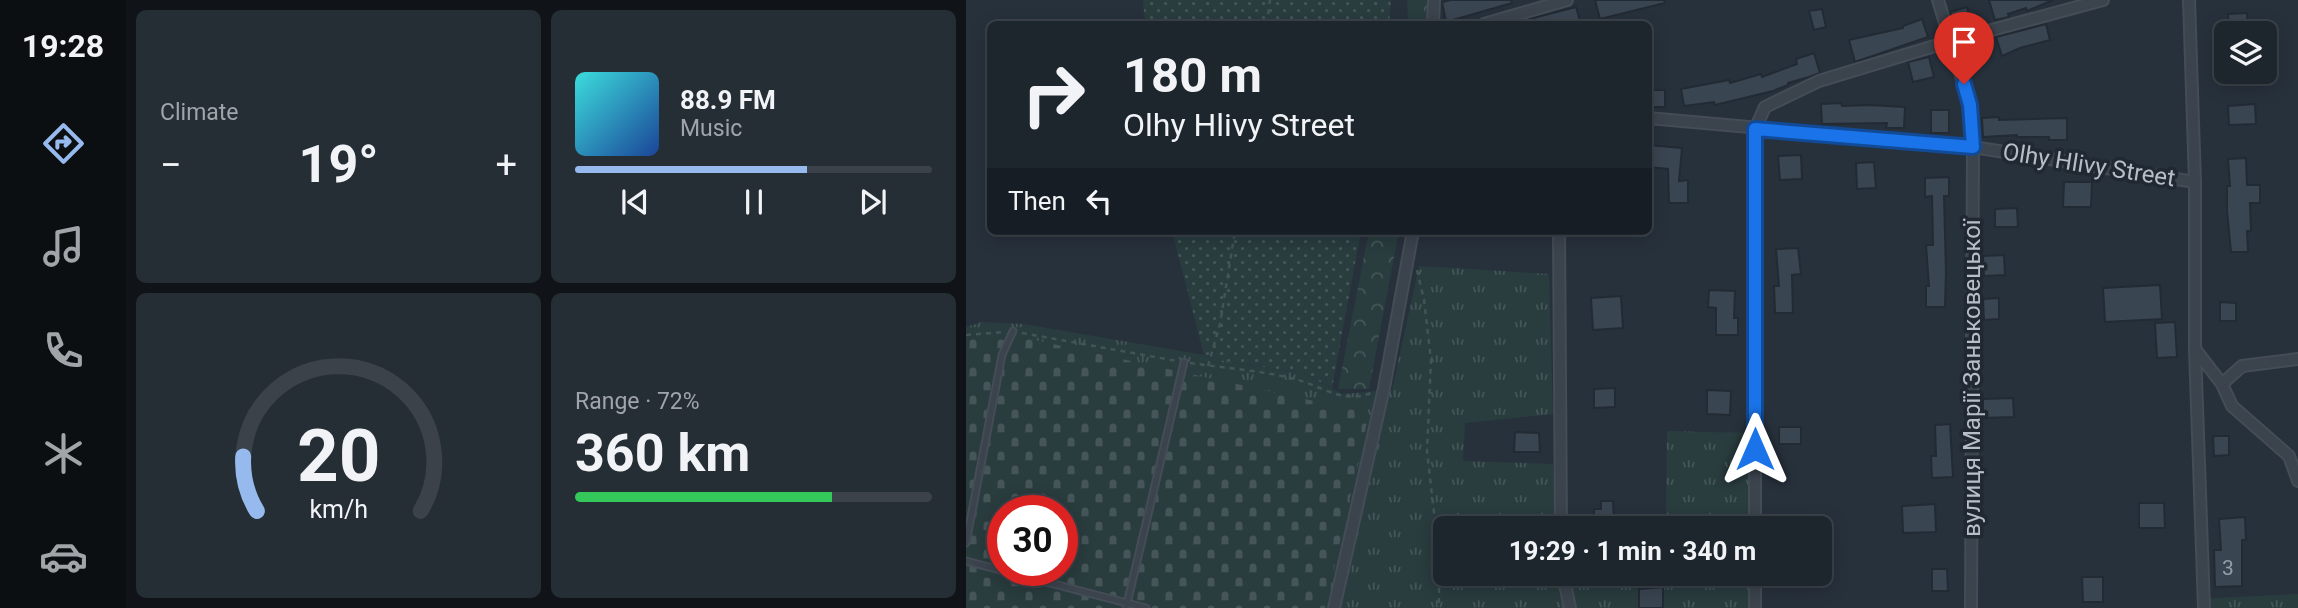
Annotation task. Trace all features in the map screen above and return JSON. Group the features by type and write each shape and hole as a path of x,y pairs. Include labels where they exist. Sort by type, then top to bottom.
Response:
{"street":[{"path":"1433,21 1434,0"},
{"path":"1494,21 1567,0"},
{"name":"вулиця Марії Заньковецької","path":"1938,0 1970,105 1973,147 1971,608"},
{"path":"1755,516 1755,129 1765,107 1819,81 1951,41 2103,0"},
{"path":"2189,0 2195,182 2195,349 2204,606"},
{"name":"Olhy Hlivy Street","path":"1652,118 1973,147 2195,182"},
{"path":"1334,608 1384,388 1412,235"},
{"path":"1559,235 1560,516"},
{"path":"2195,349 2222,384 2232,406 2289,456 2298,481"},
{"path":"2222,384 2242,366 2298,359"},
{"path":"1565,586 1570,608"},
{"path":"1755,586 1755,608"}],"lane":[{"path":"966,544 1002,355 1013,331"},
{"path":"1127,605 1184,362"},
{"path":"966,561 1146,608"}],"path":[{"path":"1267,21 1269,0"},
{"path":"1209,366 1220,324 1234,235"},
{"path":"1416,267 1424,300 1431,360 1427,452 1439,557 1439,608"},
{"path":"966,335 1013,331 1299,380 1332,395 1362,397 1384,388"}],"green space":[{"path":"1143,0 1391,0 1389,21 1145,21"},
{"path":"1407,0 1430,0 1430,21 1408,21"},
{"path":"1173,235 1360,235 1332,388 1303,373 1225,361 1204,355"},
{"path":"1368,235 1398,235 1369,389 1338,389"},
{"path":"1419,266 1549,274 1553,414 1465,423 1463,461 1553,464 1556,516 1433,516 1433,586 1752,586 1753,608 966,608 966,327 982,322 1024,324 1204,355 1225,361 1303,373 1342,394 1392,390"},
{"path":"1011,335 1369,413 1325,608 966,608 966,339"},
{"path":"1667,431 1750,433 1752,516 1666,516"},
{"path":"2298,594 2298,608 2199,608 2198,599"}],"building":[{"path":"1511,0 1512,3 1446,21 1442,2"},
{"path":"1595,0 1664,0 1665,3 1600,19"},
{"path":"1989,0 2053,0 1995,20"},
{"path":"1576,7 1580,21 1522,21"},
{"path":"1967,7 1972,26 1955,30 1950,12"},
{"path":"1822,9 1826,27 1814,30 1809,11"},
{"path":"2247,13 2247,21 2228,21 2228,14"},
{"path":"1922,19 1928,37 1855,62 1849,40 1903,28"},
{"path":"2046,24 2050,40 2002,56 1996,37"},
{"path":"1977,42 1984,62 1967,67 1961,48"},
{"path":"1814,53 1820,73 1788,83 1773,91 1715,105 1714,102 1684,106 1681,89 1729,80 1730,83 1761,74 1762,77 1797,64 1796,59"},
{"path":"1929,57 1934,77 1913,82 1908,62"},
{"path":"1652,90 1665,90 1665,107 1652,107"},
{"path":"1841,103 1842,106 1905,107 1904,128 1886,128 1887,123 1822,124 1821,104"},
{"path":"2255,104 2256,124 2229,125 2228,106"},
{"path":"1931,110 1949,110 1949,133 1931,133"},
{"path":"1999,117 1999,120 2067,118 2067,140 2017,135 1983,137 1982,118"},
{"path":"1652,145 1682,148 1679,181 1688,180 1688,203 1669,203 1668,169 1652,167"},
{"path":"1801,155 1802,179 1780,180 1778,156"},
{"path":"2246,158 2247,185 2260,185 2260,203 2250,203 2251,231 2247,231 2248,252 2231,252 2227,211 2227,186 2230,186 2228,159"},
{"path":"1874,162 1876,188 1857,189 1856,163"},
{"path":"1949,177 1949,196 1944,196 1945,307 1926,307 1926,286 1929,286 1926,245 1933,245 1932,196 1925,197 1925,178"},
{"path":"2064,182 2092,182 2091,207 2063,207"},
{"path":"2017,208 2018,227 1995,227 1995,209"},
{"path":"1798,248 1801,274 1792,275 1793,313 1775,313 1774,286 1779,286 1776,249"},
{"path":"2004,255 2005,275 1984,276 1983,256"},
{"path":"2160,285 2162,319 2105,322 2103,288"},
{"path":"1709,290 1735,291 1734,318 1738,318 1738,335 1716,335 1716,308 1708,307"},
{"path":"1621,296 1623,328 1593,330 1591,298"},
{"path":"1999,298 1999,319 1984,320 1983,299"},
{"path":"2220,302 2236,303 2236,321 2220,321"},
{"path":"2175,322 2177,357 2157,358 2155,323"},
{"path":"1615,388 1615,407 1594,408 1594,389"},
{"path":"1707,390 1731,391 1730,415 1707,414"},
{"path":"2013,398 2014,417 1983,418 1983,399"},
{"path":"1950,424 1953,477 1932,478 1931,456 1936,456 1935,425"},
{"path":"1779,427 1801,427 1801,444 1779,444"},
{"path":"1515,432 1539,433 1540,452 1514,452"},
{"path":"2213,436 2229,436 2229,455 2214,456"},
{"path":"1601,501 1613,501 1614,516 1594,516 1594,509 1601,509"},
{"path":"2139,503 2164,503 2165,528 2139,528"},
{"path":"1935,504 1936,532 1903,533 1902,506"},
{"path":"2245,517 2242,586 2215,587 2214,550 2221,550 2219,519"},
{"path":"1932,569 1947,569 1948,591 1932,591"},
{"path":"2082,577 2103,577 2103,602 2083,602"},
{"path":"1663,587 1663,608 1639,608 1639,589"}],"route":[{"path":"1755,449 1755,129 1973,147 1970,105 1964,84"}]}
